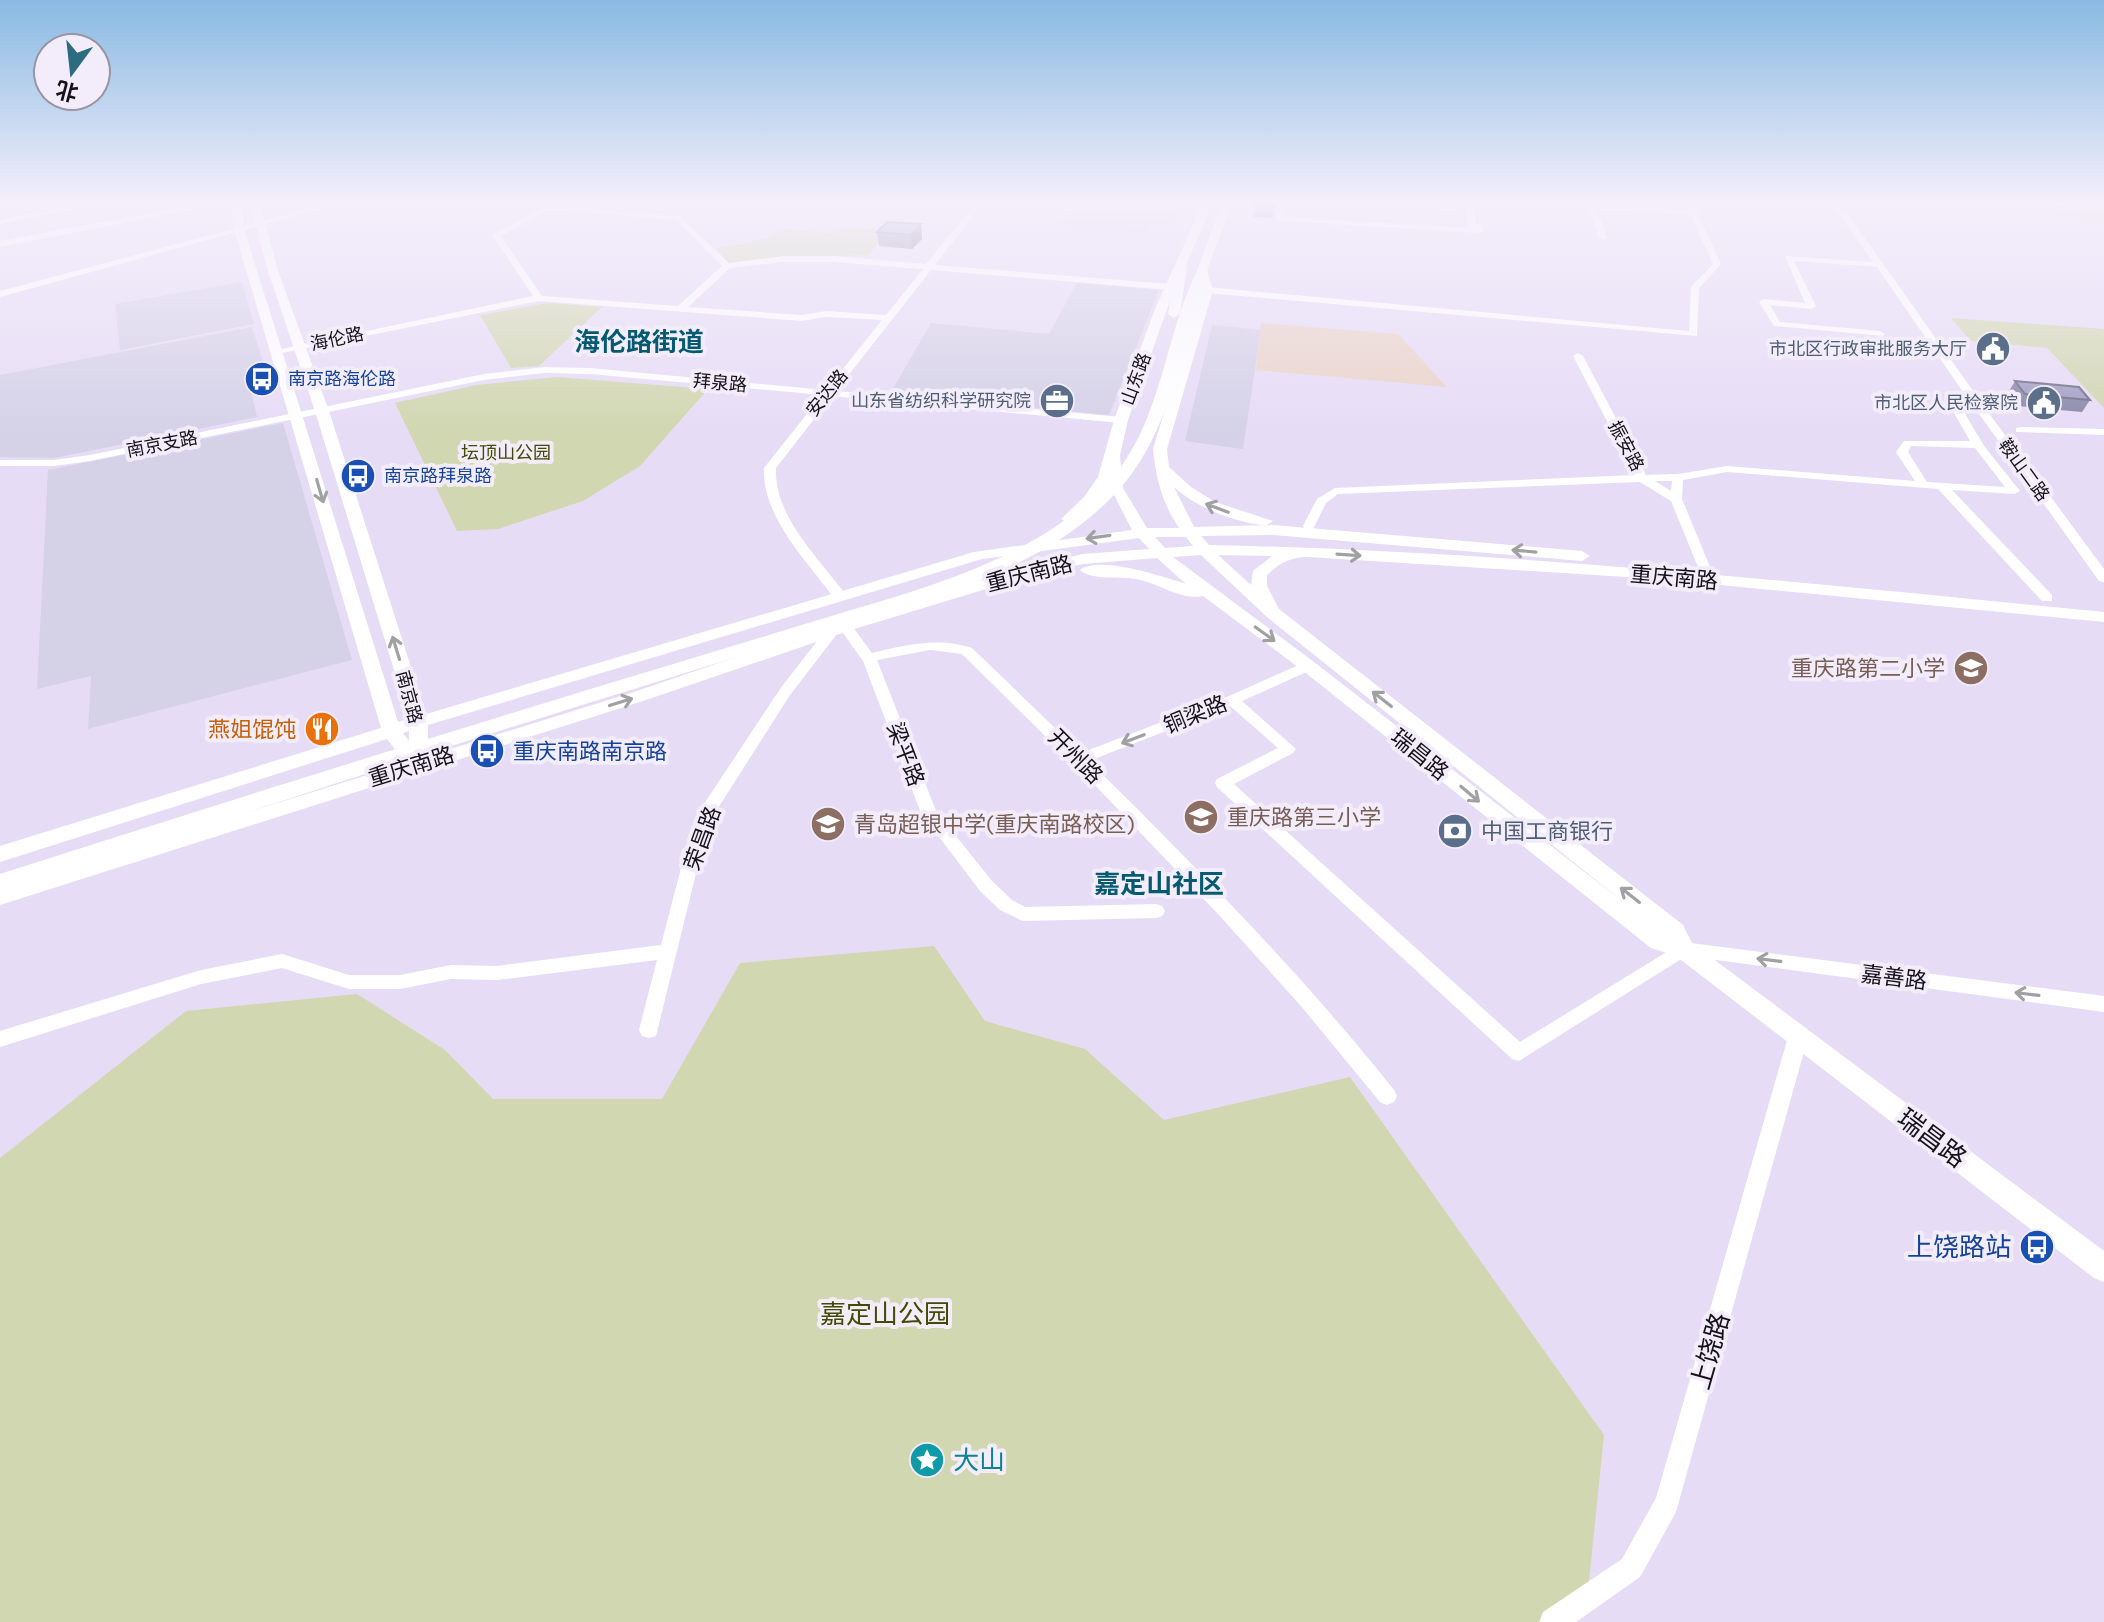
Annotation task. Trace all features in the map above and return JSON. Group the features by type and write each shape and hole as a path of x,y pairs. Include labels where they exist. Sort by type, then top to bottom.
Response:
{"highway":[{"path":"0,883 494,725 927,593 1008,559 1086,512 1111,489 1133,461 1158,408 1182,309 1181,279"},
{"path":"0,867 920,584 997,552 1073,508 1098,486 1120,458 1144,407 1182,309 1198,279"}],"main road":[{"name":"南京路","path":"254,279 391,731 418,764"},
{"name":"南京路","path":"277,279 419,722 418,764"},
{"name":"山东路","path":"1159,552 1141,533 1116,488 1113,455 1121,420 1175,279"},
{"path":"1204,279 1207,290"},
{"name":"山东路","path":"1186,530 1168,493 1159,463 1163,431 1207,290"},
{"path":"980,555 1030,540 1076,514 1107,476 1113,455"},
{"path":"1159,463 1179,487 1218,509 1259,520 1376,539"},
{"name":"瑞昌路","path":"1186,530 1273,613 1675,931 1683,949"},
{"name":"重庆南路","path":"0,854 419,722 980,555 1141,533 1273,530 2104,604"},
{"name":"重庆南路","path":"0,897 637,697 839,628 997,580 1083,559 1204,550 1308,552 1658,574 2104,617"},
{"name":"瑞昌路","path":"1159,552 1173,567 1308,666 1659,942 1683,949 2104,1268"},
{"path":"1273,613 1259,586 1259,574 1272,561 1308,552"},
{"path":"997,580 1078,570 1113,570 1155,578 1218,601"}],"street":[{"path":"0,294 56,279"},
{"path":"526,279 539,298"},
{"path":"681,308 713,279"},
{"name":"安达路","path":"839,595 780,512 768,482 770,468 917,279"},
{"path":"1074,279 1170,287"},
{"path":"1207,290 1694,334 1695,287 1703,279"},
{"path":"1798,279 1811,306 1763,302 1777,324 1880,334"},
{"name":"鞍山二路","path":"1889,279 2104,578"},
{"name":"海伦路","path":"277,351 539,298 802,318 826,314 888,318"},
{"name":"振安路","path":"1578,356 1643,479 1676,499"},
{"name":"拜泉路","path":"322,411 484,377 544,370 590,371 1121,420"},
{"path":"1309,526 1321,501 1335,491 1643,479 1727,469 1943,488 2014,491 1978,445 1951,399 1969,393"},
{"name":"南京支路","path":"0,463 54,463 90,458 322,411"},
{"path":"2020,430 2104,432"},
{"path":"1923,485 1902,452 1908,443 1978,445"},
{"path":"1678,477 1676,499 1704,567"},
{"path":"1943,488 2047,598"},
{"name":"梁平路","path":"839,628 868,658 929,813 986,886 1006,905 1023,914 1156,911"},
{"name":"荣昌路","path":"649,1030 694,849 710,807 785,692 839,628"},
{"name":"开州路","path":"868,658 935,645 967,651 1080,759 1318,1008 1387,1096"},
{"name":"铜梁路","path":"1080,759 1232,700 1308,666"},
{"path":"1232,700 1288,749 1223,783 1519,1053 1683,949"},
{"name":"嘉善路","path":"1683,949 2104,1004"},
{"path":"0,1039 201,977 282,961 349,982 400,982 451,972 497,973 669,951"},
{"name":"上饶路","path":"1553,1622 1631,1568 1667,1503 1798,1037"}],"shaded area":[{"path":"242,282 254,324 120,350 115,304"},
{"path":"1077,283 1159,290 1109,415 890,394 931,323 1049,334"},
{"path":"1261,323 1398,334 1447,387 1256,370"},
{"path":"1212,325 1261,330 1243,449 1185,441"},
{"path":"252,327 271,387 251,391 257,417 54,458 0,457 0,375"},
{"path":"283,423 352,660 88,729 91,676 37,689 48,470"}],"green space":[{"path":"548,303 602,307 539,366 511,368 480,315"},
{"path":"1951,318 2104,329 2104,408 2047,348 1971,341"},
{"name":"坛顶山公园","path":"557,377 708,389 640,466 583,501 498,529 457,531 395,403 476,385"},
{"name":"嘉定山公园","path":"934,946 985,1021 1085,1049 1164,1120 1350,1077 1604,1435 1588,1591 1550,1622 0,1622 0,1158 186,1011 357,994 445,1050 493,1099 662,1099 740,963"}],"building":[{"path":"2015,381 2079,387 2090,400 2025,394"}],"place":[{"name":"市北区行政审批服务大厅","path":"1993,349"},
{"name":"南京路海伦路","path":"262,379"},
{"name":"山东省纺织科学研究院","path":"1057,401"},
{"name":"市北区人民检察院","path":"2044,403"},
{"name":"南京路拜泉路","path":"358,476"},
{"name":"重庆路第二小学","path":"1971,668"},
{"name":"燕姐馄饨","path":"322,729"},
{"name":"重庆南路南京路","path":"487,751"},
{"name":"重庆路第三小学","path":"1201,817"},
{"name":"青岛超银中学(重庆南路校区)","path":"828,824"},
{"name":"中国工商银行","path":"1455,831"},
{"name":"上饶路站","path":"2037,1247"},
{"name":"大山","path":"927,1460"}],"district":[{"name":"海伦路街道","path":"639,342"},
{"name":"嘉定山社区","path":"1159,884"}]}
